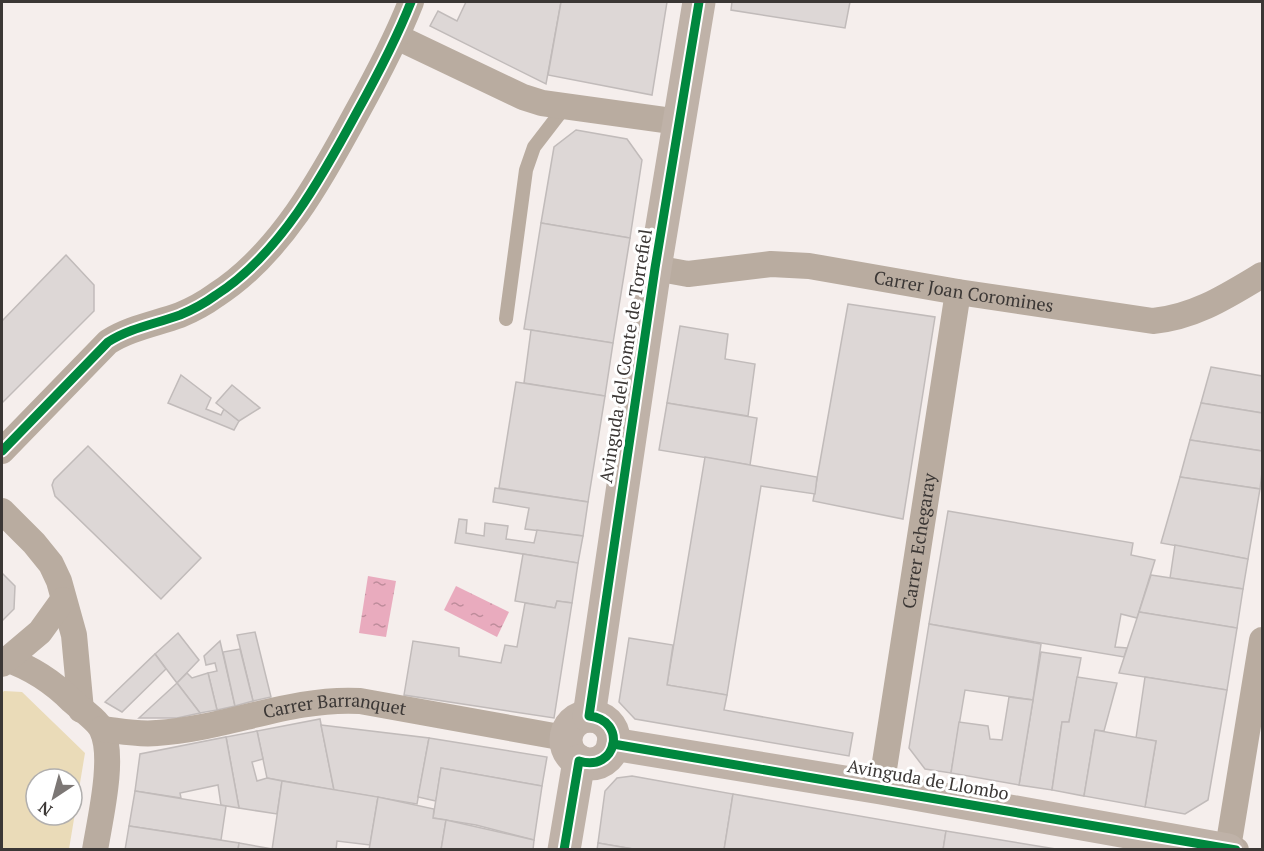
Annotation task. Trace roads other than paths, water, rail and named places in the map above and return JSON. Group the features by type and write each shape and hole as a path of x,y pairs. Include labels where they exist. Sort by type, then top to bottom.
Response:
{"street":[{"path":"2,451 108,342 121,334 181,315 217,295 254,264 306,200 332,160 397,37 411,2"},
{"name":"Avinguda del Comte de Torrefiel","path":"589,716 655,268 699,2"},
{"path":"397,37 542,104 679,122"},
{"name":"Carrer Joan Coromines","path":"655,268 688,274 771,264 809,266 958,292 1153,321 1170,320 1214,304 1263,274"},
{"name":"Carrer Echegaray","path":"881,788 958,292"},
{"path":"2,511 34,543 51,564 59,581 74,635 81,710"},
{"path":"4,662 40,632 63,600"},
{"path":"1231,849 1263,640"},
{"path":"4,662 25,666 43,676 102,729 108,758 95,849"},
{"name":"Carrer Barranquet","path":"102,729 141,734 176,732 304,704 341,700 360,701 572,750"},
{"path":"564,849 572,750 570,725 576,720 589,716 603,719 608,724 614,737 613,744 611,751 601,761 586,764 572,750"},
{"name":"Avinguda de Llombo","path":"613,744 1231,849"}],"lane":[{"path":"506,319 526,170 534,147 564,108"}],"water":[{"path":"368,576 396,581 386,637 359,633"},
{"path":"456,586 509,612 497,637 444,610"}]}
